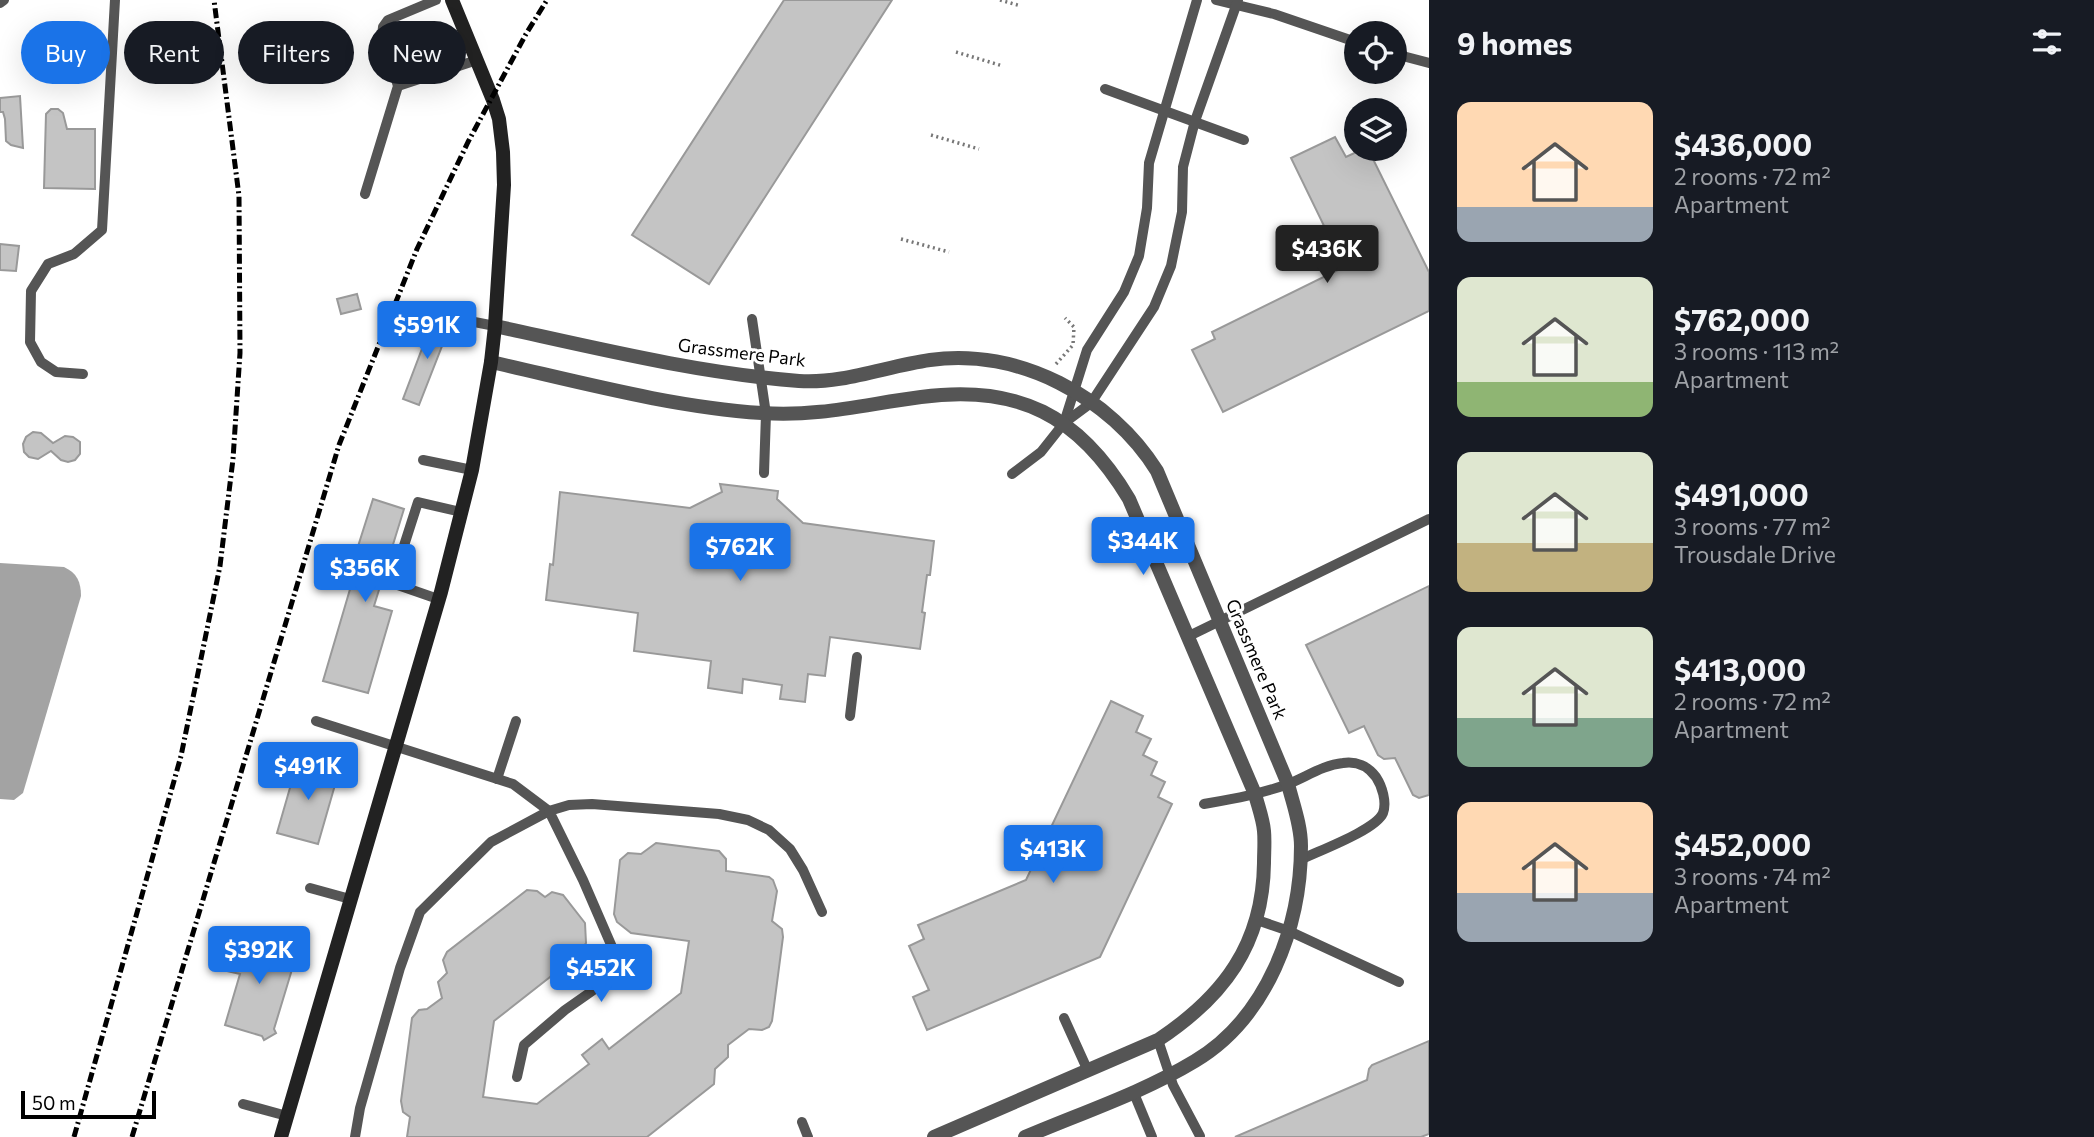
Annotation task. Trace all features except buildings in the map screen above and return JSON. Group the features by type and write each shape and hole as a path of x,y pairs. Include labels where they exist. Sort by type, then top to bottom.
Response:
{"street":[{"path":"281,1137 438,599 472,470 491,362 505,185 503,152 499,120 452,0"},
{"name":"Grassmere Park","path":"495,326 684,365 804,381 852,377 906,364 964,358 997,363 1042,374 1074,391 1114,419 1147,455 1157,471 1287,784 1299,828 1300,860 1296,906 1276,967 1251,1009 1212,1048 1197,1060 1170,1074 1025,1137"},
{"path":"491,362 687,404 766,414 824,414 922,397 959,394 1001,397 1044,412 1064,423 1086,440 1115,474 1129,499 1255,794 1264,831 1263,899 1257,920 1235,966 1205,1005 1158,1040 934,1137"}],"lane":[{"path":"0,3 5,0"},
{"path":"83,374 56,372 41,362 30,342 31,291 48,264 74,254 102,230 115,0"},
{"path":"365,194 398,86 383,27 388,20 436,0"},
{"path":"1064,423 1087,350 1124,292 1139,256 1147,208 1149,163 1197,0"},
{"path":"1216,0 1237,3 1344,38"},
{"path":"1012,474 1041,452 1064,423 1091,403 1154,307 1171,266 1182,212 1183,167 1195,121 1237,3"},
{"path":"1407,57 1429,63"},
{"path":"398,86 477,60"},
{"path":"1105,89 1244,140"},
{"path":"752,318 766,414 764,473"},
{"path":"464,320 495,326"},
{"path":"423,460 472,470"},
{"path":"438,599 392,583 418,502 461,512"},
{"path":"1187,636 1429,519"},
{"path":"850,716 857,657"},
{"path":"316,721 395,744 497,779 524,790 548,811 583,880 622,970 565,1010 524,1045 517,1077"},
{"path":"497,779 516,721"},
{"path":"1204,804 1255,794 1287,784 1321,768 1351,763 1364,766 1373,772 1384,797 1383,813 1377,822 1300,860"},
{"path":"355,1137 360,1108 420,912 491,842 548,811 569,805 592,804 719,814 748,820 769,830 790,849 822,912"},
{"path":"310,888 350,899"},
{"path":"1257,920 1289,931 1399,982"},
{"path":"1064,1018 1088,1071"},
{"path":"1158,1040 1173,1085 1200,1136"},
{"path":"1133,1091 1153,1137"},
{"path":"243,1104 287,1116"},
{"path":"802,1122 808,1137"}],"path":[{"path":"1000,0 1021,6"},
{"path":"956,52 1003,66"},
{"path":"932,135 979,149"},
{"path":"901,239 949,252"},
{"path":"1049,360 1054,365 1073,345 1074,327 1065,318"}],"shaded area":[{"path":"0,563 64,567 75,575 81,591 23,793 14,800 0,799"}],"railway":[{"path":"74,1137 181,756 220,566 233,459 240,353 239,196 214,0"},
{"path":"132,1137 339,445 417,249 468,142 547,0"}]}
